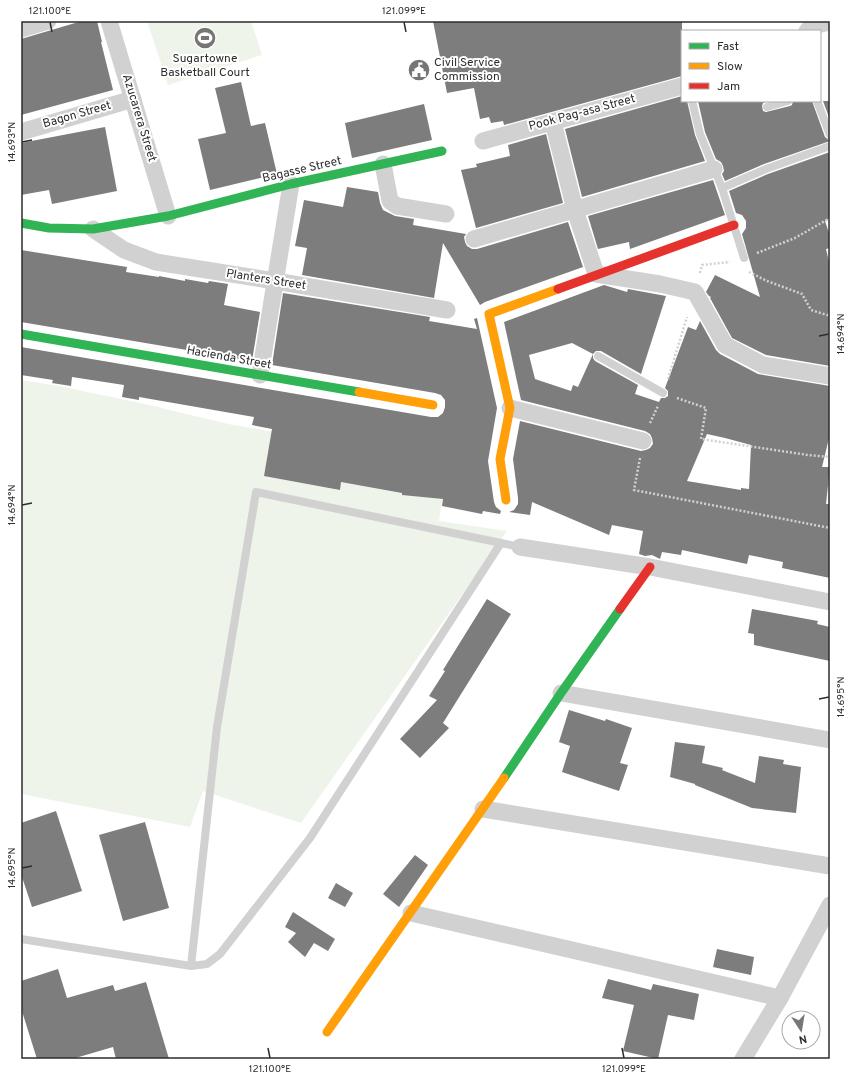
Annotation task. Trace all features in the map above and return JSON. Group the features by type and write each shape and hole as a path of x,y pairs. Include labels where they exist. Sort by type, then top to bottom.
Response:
{"street":[{"path":"21,29 48,21"},
{"name":"Azucarera Street","path":"109,21 168,216"},
{"path":"808,30 812,26 830,22"},
{"name":"Pook Pag-asa Street","path":"483,141 681,86"},
{"name":"Bagon Street","path":"21,132 133,99"},
{"path":"553,122 575,210 596,274"},
{"name":"Bagasse Street","path":"168,216 291,184 442,151"},
{"path":"383,164 390,201 393,204 446,214"},
{"path":"474,239 714,169"},
{"path":"260,375 291,184"},
{"path":"21,223 49,228 93,229 168,216"},
{"path":"506,500 500,459 510,408 489,314 734,225"},
{"name":"Planters Street","path":"93,229 124,250 156,262 275,280 447,310"},
{"path":"596,274 660,284 695,292 725,345 763,365 830,376"},
{"name":"Hacienda Street","path":"21,334 433,405"},
{"path":"510,408 643,441"},
{"path":"520,547 650,567 830,602"},
{"path":"327,1032 650,567"},
{"path":"562,693 830,740"},
{"path":"483,809 830,866"},
{"path":"743,1059 780,998 830,905"},
{"path":"411,913 780,998"}],"lane":[{"path":"692,102 700,134 722,188 744,258"},
{"path":"767,107 784,102"},
{"path":"817,102 830,135"},
{"path":"722,188 766,169 830,146"},
{"path":"598,356 663,394"},
{"path":"191,966 217,727 256,492 520,547"},
{"path":"21,939 191,966 207,964 220,954 310,838 501,543"}],"path":[{"path":"830,218 795,238 744,258 729,262 702,265 663,394 643,441 634,490 830,528"},
{"path":"729,262 735,266"},
{"path":"748,272 802,294 811,310 830,315"},
{"path":"663,394 706,408 701,439 830,457"}],"shaded area":[{"name":"Sugartowne Basketball Court","path":"147,21 251,21 262,55 168,85"},
{"path":"21,380 59,386 145,404 228,424 403,454 449,452 439,521 507,531 301,823 203,791 190,827 21,794"}],"building":[{"path":"82,21 97,21 113,90 21,115 21,39"},
{"path":"433,21 682,21 681,76 504,125 503,121 491,123 489,117 480,119 474,88 447,93"},
{"path":"241,82 251,126 265,123 277,174 210,190 198,139 226,133 215,88"},
{"path":"681,96 681,102 687,102 695,135 705,161 582,197 565,129"},
{"path":"823,101 830,101 830,120"},
{"path":"698,102 766,102 763,103 762,106 763,111 766,112 790,106 793,102 812,102 825,137 830,141 764,164 725,181 722,174 724,171 723,166 721,162 716,159 705,132"},
{"path":"424,104 432,140 352,158 345,123"},
{"path":"105,127 117,191 52,204 49,190 21,195 21,143"},
{"path":"546,134 563,203 476,228 461,170 477,167 476,164 510,156 508,145"},
{"path":"830,152 830,218 825,221 830,236 830,248 826,249 830,266 830,366 766,355 732,338 710,298 711,297 706,292 715,275 760,297 742,234 746,228 746,221 742,215 736,213 729,191 768,174"},
{"path":"713,180 725,215 630,249 629,242 598,249 588,216"},
{"path":"347,187 378,192 383,210 395,216 414,219 413,225 466,234 464,237 465,242 467,246 472,249 477,249 568,222 583,267 480,305 443,243 434,298 302,275 307,248 295,246 304,200 343,207"},
{"path":"21,250 127,267 126,272 185,281 185,279 208,283 209,281 228,284 224,305 260,312 252,361 21,322"},
{"path":"604,285 627,292 628,289 666,296 641,374 601,351 596,351 593,354 595,361 638,385 635,394 659,402 661,398 668,396 668,391 665,388 688,327 696,330 700,321 716,350 720,354 758,374 830,386 830,434 822,467 830,467 826,504 830,504 830,578 782,568 783,562 749,555 747,564 682,550 681,555 662,552 660,559 652,555 645,556 639,554 643,531 612,525 609,535 532,502 530,515 509,512 514,510 518,504 513,459 520,421 641,451 650,448 653,444 650,434 645,431 521,400 504,322","holes":["572,343 593,354 578,387 573,385 571,391 535,379 529,355","707,434 751,445 749,489 741,488 741,490 687,481"]},
{"path":"283,293 430,317 429,321 477,329 474,319 477,318 497,408 488,461 494,502 496,507 501,511 500,514 483,511 482,514 442,506 443,499 402,495 402,493 341,482 340,490 264,476 272,429 252,425 254,417 139,397 139,400 122,397 124,385 72,377 71,386 52,383 53,380 21,375 21,347 431,417 438,417 443,413 445,400 441,395 435,393 272,365"},
{"path":"487,599 511,614 443,723 449,728 420,758 400,739 437,700 429,696 445,671 443,670"},
{"path":"752,609 818,621 817,624 830,627 830,661 754,645 754,634 748,633"},
{"path":"569,710 605,721 606,719 632,728 620,763 628,765 619,791 562,772 570,746 559,742"},
{"path":"675,742 705,746 702,763 723,768 722,770 755,783 759,756 784,760 783,764 801,767 796,813 752,808 695,784 670,777"},
{"path":"56,811 82,891 32,907 21,874 21,823"},
{"path":"145,822 169,908 123,921 99,835"},
{"path":"415,855 428,865 399,907 383,894"},
{"path":"336,883 353,893 345,907 328,898"},
{"path":"293,912 335,939 328,951 314,943 305,957 288,942 296,933 285,927"},
{"path":"717,949 754,957 751,975 713,967"},
{"path":"58,969 67,998 113,985 115,991 146,982 169,1059 116,1059 113,1047 72,1059 37,1059 21,1008 21,981"},
{"path":"608,979 651,990 653,984 699,994 694,1020 668,1015 658,1059 623,1051 634,1005 602,998"}],"traffic: fast":[{"path":"21,223 49,228 93,229 168,216 291,184 442,151"},
{"path":"21,334 359,392"},
{"path":"504,778 620,609"}],"traffic: slow":[{"path":"506,500 500,459 510,408 489,314 558,289"},
{"path":"359,392 433,405"},
{"path":"327,1032 504,778"}],"traffic: jam":[{"path":"558,289 734,225"},
{"path":"620,609 650,567"}],"place":[{"name":"Sugartowne Basketball Court","path":"205,38"},
{"name":"Civil Service Commission","path":"419,70"}]}
